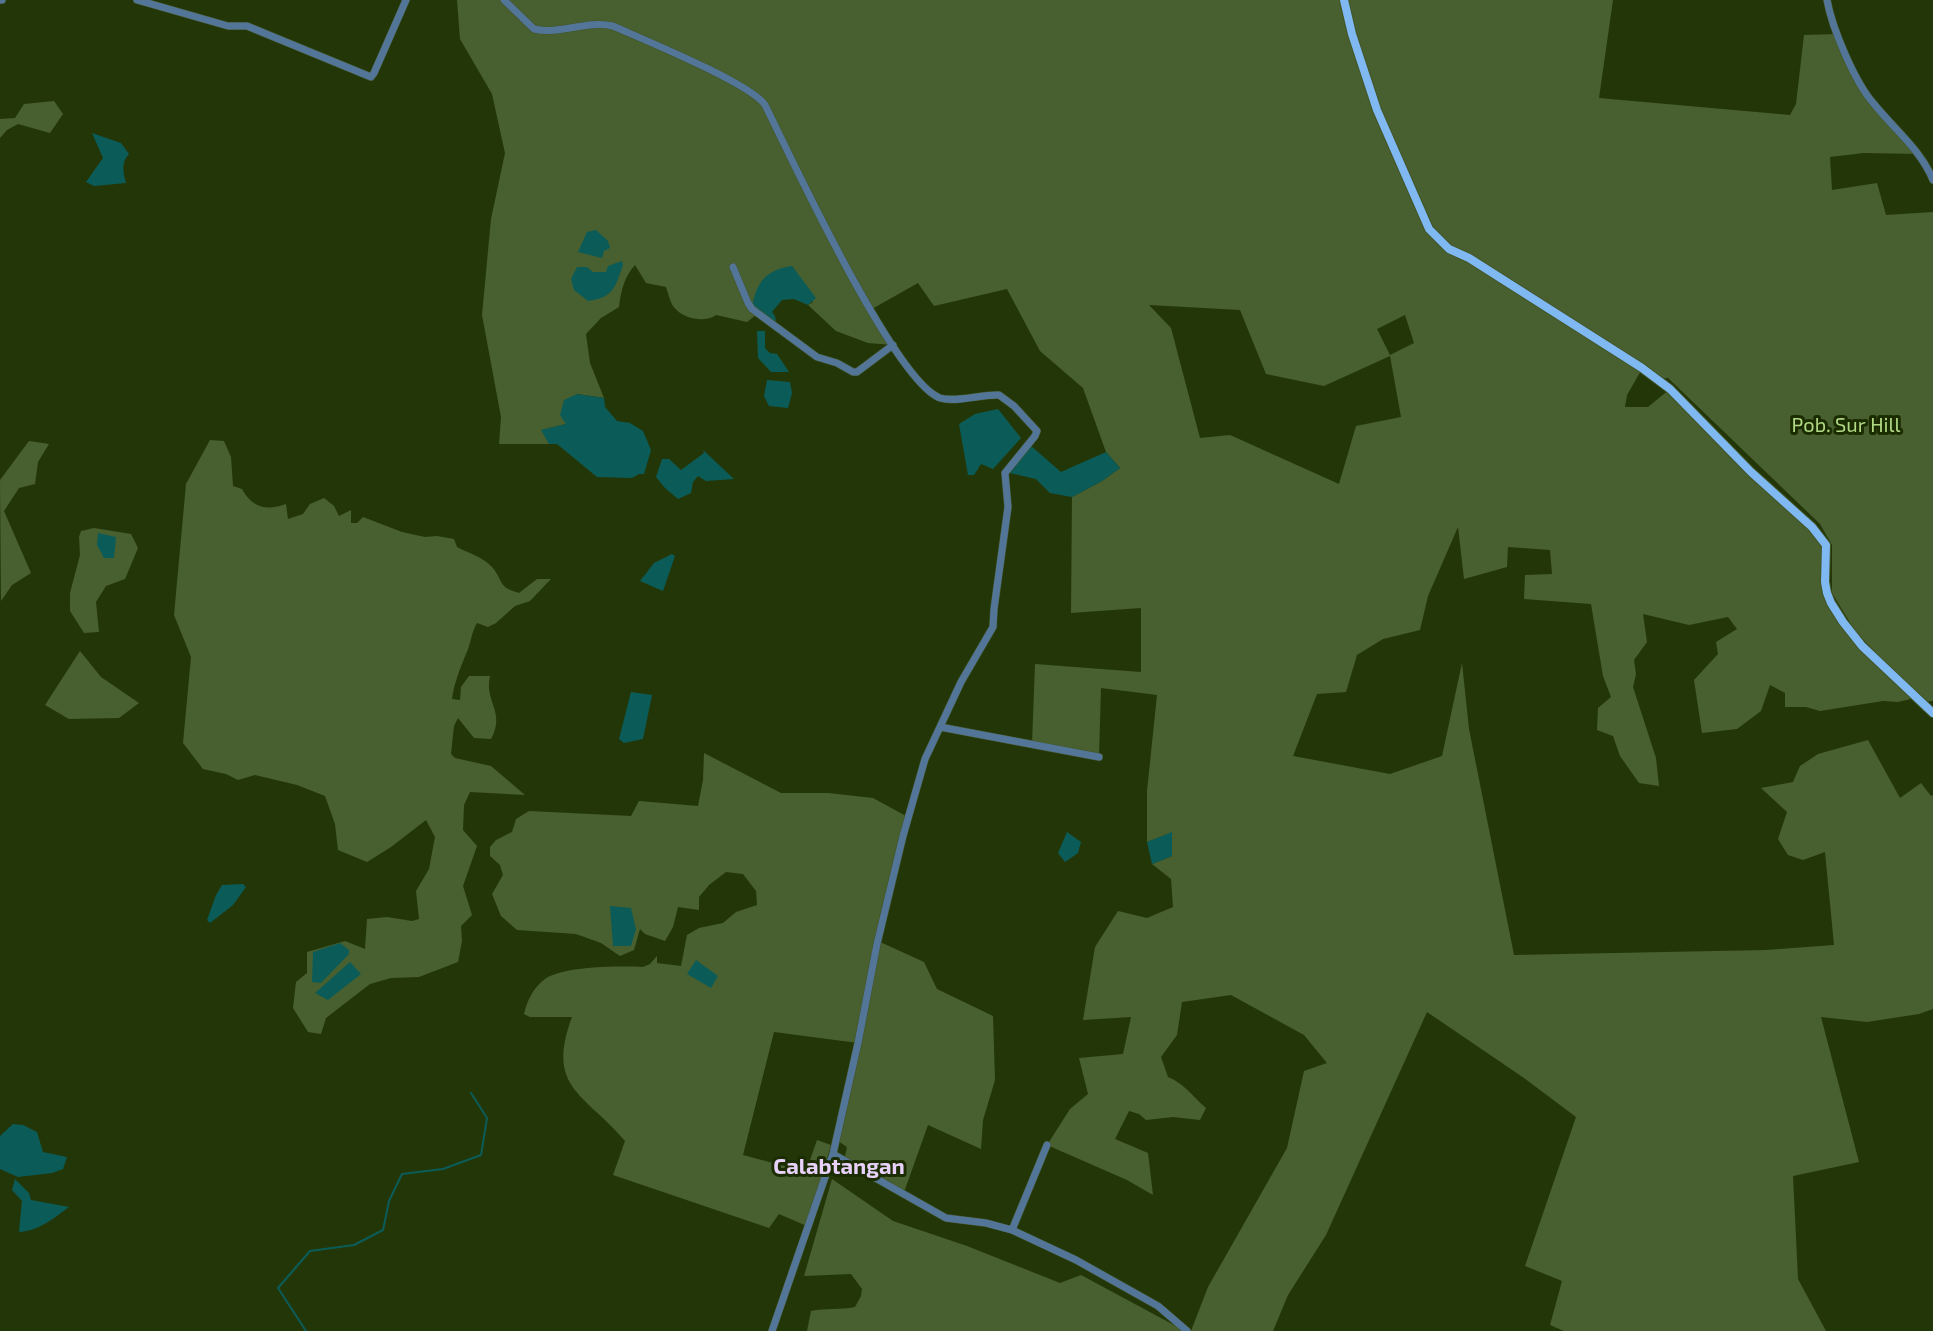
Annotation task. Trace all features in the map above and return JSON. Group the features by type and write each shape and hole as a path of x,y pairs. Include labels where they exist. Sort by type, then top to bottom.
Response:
{"main road":[{"path":"1344,0 1352,34 1377,110 1429,229 1449,249 1479,265 1642,368 1670,389 1751,472 1812,527 1823,540 1827,549 1827,593 1837,613 1862,646 1933,713"}],"street":[{"path":"137,0 228,26 247,26 371,77 406,0"},
{"path":"504,0 534,29 547,30 596,24 613,26 716,73 757,95 768,112 847,266 892,345 917,379 932,394 947,399 999,395 1014,406 1037,431 1005,472 1008,507 993,609 993,627 961,682 925,759 903,836 877,944 833,1154 772,1331"},
{"path":"1827,0 1832,21 1858,79 1872,102 1919,154 1933,180"},
{"path":"733,267 752,309 817,357 857,372 892,345"},
{"path":"940,727 1099,757"},
{"path":"1012,1230 1047,1145"},
{"path":"833,1154 946,1218 986,1223 1012,1230 1076,1260 1158,1306 1187,1331"}],"green space":[{"name":"Pob. Sur Hill","path":"457,0 1613,0 1599,98 1790,115 1796,104 1804,35 1838,34 1862,86 1919,154 1864,153 1830,157 1832,190 1877,183 1886,215 1933,212 1933,701 1923,702 1855,631 1832,593 1832,545 1820,524 1668,378 1657,379 1642,369 1627,395 1625,407 1648,407 1670,389 1824,543 1825,582 1843,622 1915,698 1820,711 1806,707 1785,707 1785,693 1770,685 1761,711 1737,729 1702,733 1694,680 1718,654 1716,642 1737,629 1728,617 1689,625 1643,614 1647,642 1634,660 1636,674 1633,687 1656,758 1659,786 1639,783 1620,756 1613,736 1597,730 1598,708 1611,697 1603,676 1591,604 1524,599 1525,575 1552,574 1550,550 1508,547 1507,567 1464,579 1458,527 1428,596 1420,630 1383,639 1357,655 1346,692 1317,694 1293,756 1390,774 1442,756 1462,663 1469,729 1514,955 1766,950 1834,945 1825,852 1803,860 1788,855 1778,839 1787,812 1761,788 1793,782 1800,766 1818,754 1868,740 1900,798 1921,783 1931,796 1933,795 1933,1009 1919,1014 1867,1022 1821,1017 1859,1162 1793,1176 1798,1279 1826,1331 1564,1331 1550,1325 1562,1281 1525,1266 1576,1117 1524,1078 1427,1012 1326,1235 1288,1295 1273,1331 1191,1331 1208,1287 1287,1148 1304,1071 1327,1063 1304,1035 1231,995 1182,1002 1177,1035 1161,1057 1168,1077 1184,1087 1206,1108 1200,1120 1173,1117 1146,1120 1139,1114 1129,1111 1115,1139 1148,1153 1153,1195 1127,1180 1047,1145 1070,1109 1088,1094 1079,1058 1123,1054 1131,1017 1083,1020 1095,947 1118,911 1147,918 1173,907 1171,879 1152,864 1172,856 1172,833 1147,842 1147,791 1157,695 1101,688 1099,757 1032,744 1035,664 1141,672 1141,608 1071,613 1072,497 1102,481 1120,468 1106,452 1083,388 1040,351 1007,289 934,306 918,283 872,309 893,345 868,343 836,331 808,305 813,302 792,266 756,315 747,322 716,315 699,319 681,314 673,306 666,287 646,283 635,265 624,284 619,307 601,318 586,334 590,363 604,398 577,394 566,424 542,430 549,444 499,444 501,417 482,315 491,219 505,153 492,94 460,39","holes":["1149,305 1240,310 1266,374 1324,386 1390,356 1401,417 1356,426 1339,484 1230,435 1200,438 1171,328","1405,315 1414,343 1390,355 1377,329"]},
{"path":"54,101 63,114 50,133 18,124 7,130 0,138 0,119 15,118 24,104"},
{"path":"210,440 224,441 231,457 233,486 242,489 255,504 273,507 286,504 288,519 303,514 310,504 324,498 334,506 339,516 351,510 351,523 357,523 363,517 402,532 425,537 437,536 454,539 457,547 488,564 504,586 512,591 519,593 537,579 551,579 530,601 515,606 496,623 488,627 477,623 454,687 452,699 460,700 461,687 469,676 490,676 490,693 496,721 491,739 474,738 458,718 454,726 451,754 455,758 491,766 525,795 470,792 464,805 463,830 477,846 463,886 472,915 461,926 462,941 458,962 419,977 391,978 370,984 326,1018 321,1034 308,1032 293,1008 296,982 307,973 307,952 345,941 365,949 367,919 387,917 412,921 419,919 416,891 429,869 435,837 426,820 367,862 338,850 335,824 325,796 297,785 255,775 238,780 226,774 203,769 183,743 191,657 174,615 186,484"},
{"path":"29,441 49,444 38,462 35,484 19,488 4,511 31,573 12,585 1,601 0,480"},
{"path":"94,528 131,534 138,548 125,579 106,586 96,602 99,632 84,633 70,611 70,593 80,555 81,531"},
{"path":"80,651 101,677 139,703 119,718 69,719 45,705"},
{"path":"704,753 781,793 828,793 873,798 906,816 878,941 924,962 937,989 993,1016 995,1080 983,1120 981,1149 928,1125 903,1195 844,1161 847,1147 838,1141 858,1043 774,1032 743,1155 825,1177 809,1227 779,1214 769,1228 613,1175 625,1141 584,1100 567,1075 563,1060 565,1041 572,1017 530,1017 524,1014 534,991 545,979 554,975 578,969 643,967 650,964 657,956 657,963 681,966 687,935 699,928 723,923 736,912 757,905 756,891 743,874 726,872 709,885 699,897 699,910 678,907 673,927 665,941 645,934 640,929 634,950 620,956 601,943 576,934 517,930 501,916 492,894 503,875 500,865 490,856 490,847 496,840 512,832 516,819 529,811 631,816 639,801 698,806 703,780"},
{"path":"817,1140 831,1145 823,1171 808,1166"},
{"path":"832,1179 893,1221 967,1246 1060,1283 1081,1275 1185,1331 807,1331 811,1311 855,1307 861,1296 862,1289 851,1274 804,1276"}],"water":[{"path":"92,133 121,143 129,154 124,164 126,183 94,186 86,182 103,158"},
{"path":"596,230 608,241 610,248 604,251 602,258 578,252 587,232"},
{"path":"622,261 623,265 618,280 608,294 588,301 574,290 571,279 577,267 587,267 593,272 606,272 608,266"},
{"path":"792,266 816,298 808,305 794,299 782,300 772,312 776,321 771,320 752,307 757,290 769,274 775,270"},
{"path":"757,331 765,331 765,348 770,353 777,354 789,372 771,372 758,358"},
{"path":"767,380 790,382 792,393 788,408 769,406 764,396"},
{"path":"577,394 604,398 605,407 617,421 630,423 643,431 651,450 644,474 632,478 597,477 557,444 549,444 541,430 566,424 560,415 564,400"},
{"path":"998,409 1021,438 993,469 981,464 974,475 968,475 959,424 975,414"},
{"path":"1031,446 1061,472 1106,452 1120,468 1102,481 1072,497 1050,493 1036,479 1010,473"},
{"path":"703,450 734,479 706,481 698,476 693,482 691,493 678,499 656,477 662,459 669,459 681,470 704,453"},
{"path":"98,533 116,537 114,558 104,558 97,545"},
{"path":"672,554 675,556 663,591 640,581 654,563"},
{"path":"631,692 652,695 643,739 624,743 619,739"},
{"path":"1067,832 1081,842 1078,853 1065,862 1058,853"},
{"path":"1172,832 1172,856 1152,864 1147,842"},
{"path":"243,884 246,887 233,905 210,923 207,920 222,885"},
{"path":"610,906 631,908 636,929 631,946 613,946"},
{"path":"340,943 349,950 349,954 321,983 312,982 313,952"},
{"path":"696,960 718,976 711,988 687,974"},
{"path":"350,962 361,974 328,1000 315,993"},
{"path":"13,1124 23,1125 37,1132 43,1152 67,1157 63,1169 52,1173 18,1177 0,1169 0,1136"},
{"path":"15,1179 29,1193 31,1200 69,1207 40,1227 19,1232 22,1201 12,1190"}],"waterway":[{"path":"306,1331 278,1288 310,1251 354,1245 383,1230 389,1201 402,1174 443,1169 481,1155 487,1118 471,1093"}],"district":[{"name":"Calabtangan","path":"839,1167"}]}
